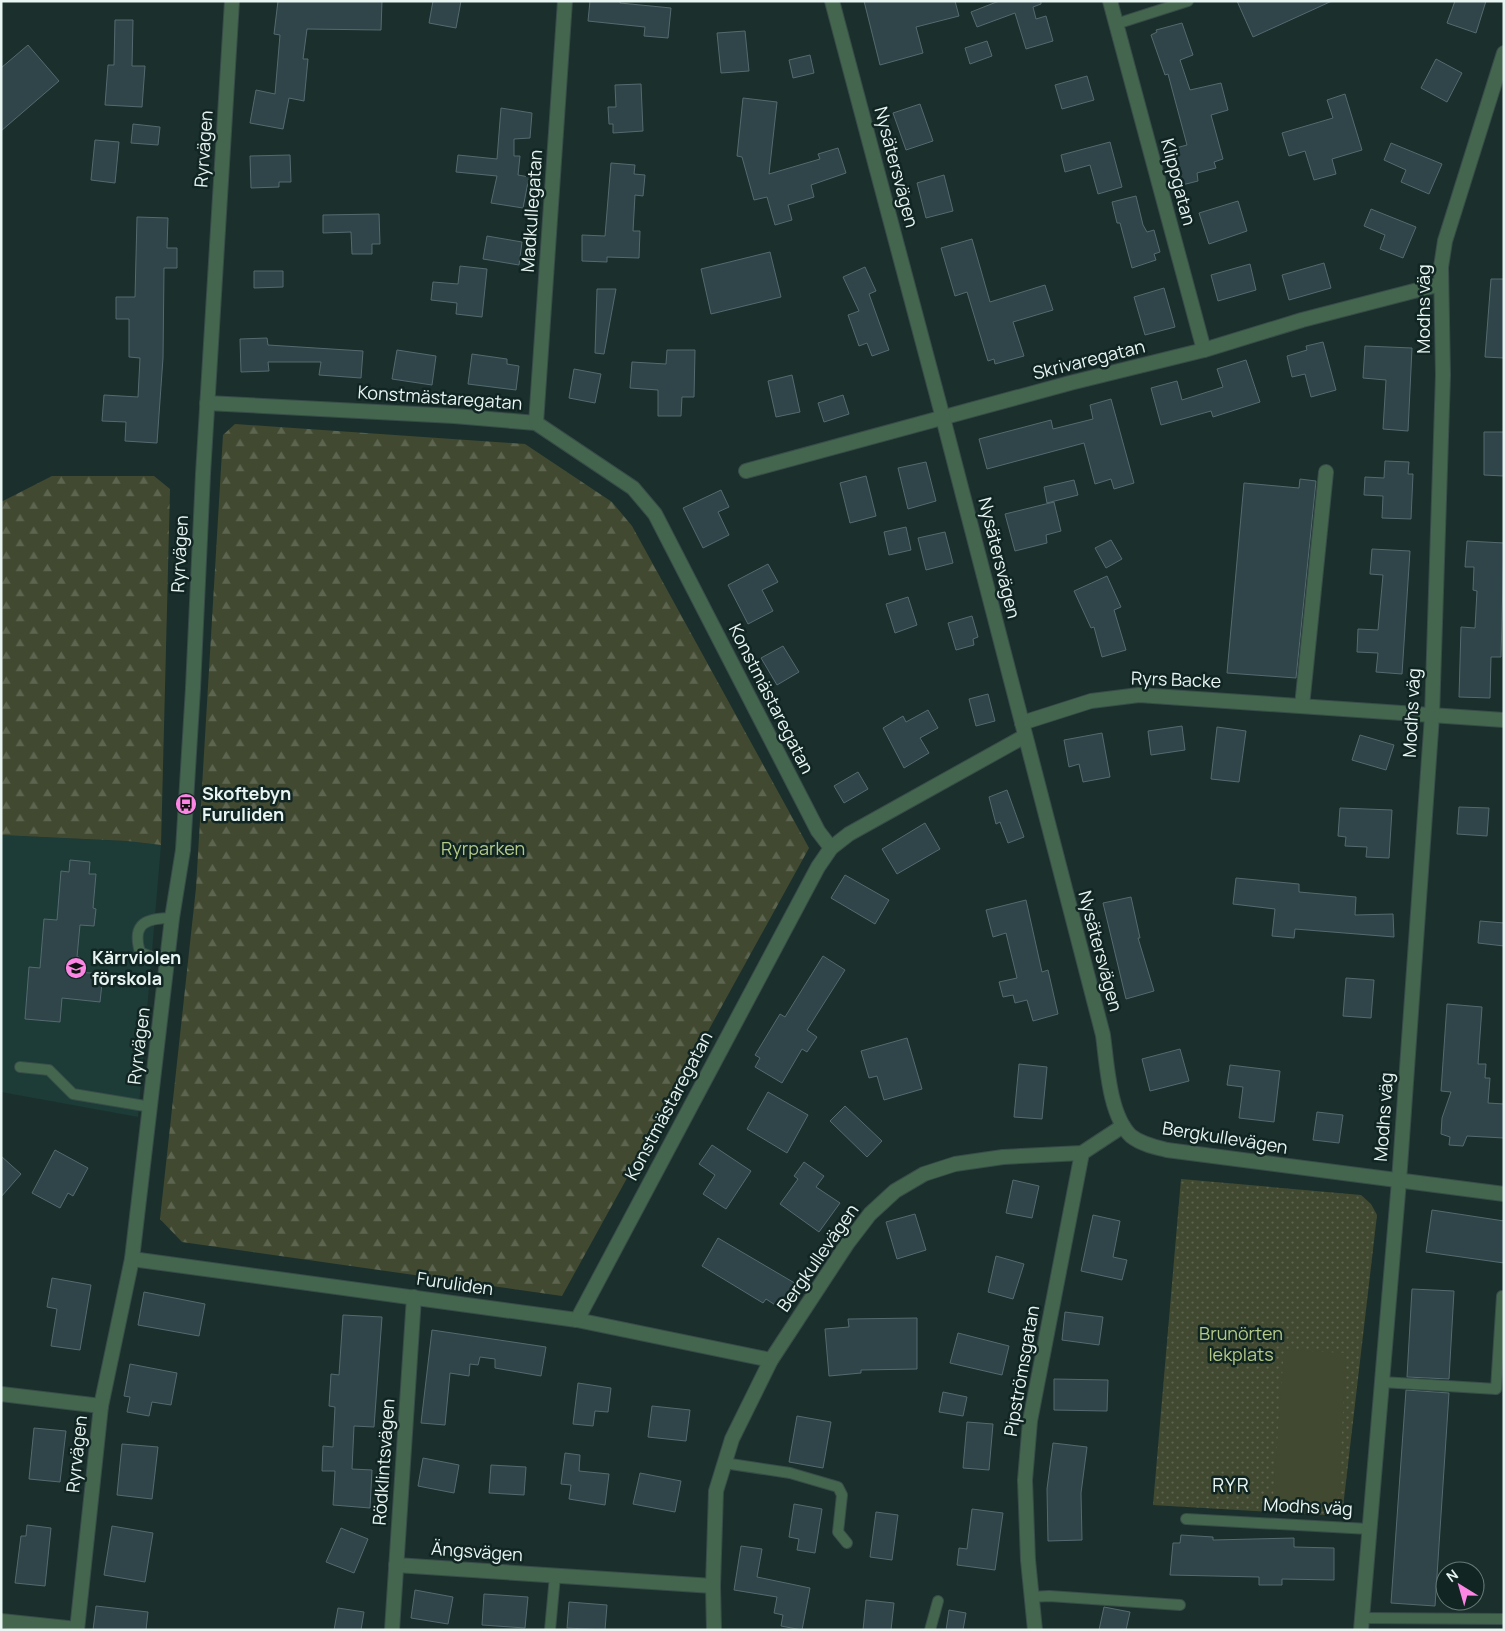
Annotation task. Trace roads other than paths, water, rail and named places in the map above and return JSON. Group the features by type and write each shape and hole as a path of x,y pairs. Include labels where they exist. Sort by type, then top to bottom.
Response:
{"street":[{"name":"Ryrvägen","path":"77,1629 101,1406 132,1259 172,918 182,850 232,1"},
{"name":"Madkullegatan","path":"536,423 565,1"},
{"name":"Nysätersvägen","path":"832,1 943,418 1102,1035 1115,1108 1123,1126"},
{"name":"Klippgatan","path":"1110,1 1204,350"},
{"name":"Modhs väg","path":"1362,1624 1398,1180 1432,716 1443,375 1441,284 1446,241 1504,53"},
{"name":"Skrivaregatan","path":"746,471 1070,383 1204,350 1302,320 1441,284"},
{"name":"Konstmästaregatan","path":"208,404 454,416 536,423 633,488 655,514 818,831 831,848 813,876 577,1320"},
{"path":"1302,706 1326,472"},
{"name":"Ryrs Backe","path":"831,848 849,834 1023,729 1091,701 1139,695 1504,720"},
{"path":"1082,1153 1123,1126"},
{"name":"Bergkullevägen","path":"1123,1126 1132,1137 1145,1144 1167,1150 1504,1194"},
{"name":"Bergkullevägen","path":"714,1630 713,1586 716,1491 736,1430 771,1360 847,1244 870,1214 895,1191 924,1174 955,1164 1003,1157 1082,1153"},
{"name":"Pipströmsgatan","path":"1035,1630 1031,1597 1025,1480 1030,1421 1082,1153"},
{"name":"Furuliden","path":"132,1259 577,1320 771,1360"},
{"name":"Rödklintsvägen","path":"392,1630 414,1297"},
{"path":"1,1394 101,1406"},
{"name":"Ängsvägen","path":"396,1565 713,1586"},
{"path":"1,1621 77,1629"}],"lane":[{"path":"1116,24 1188,1"},
{"path":"168,960 156,959 140,952 137,943 139,930 144,922 151,918 172,918"},
{"name":"Ryrvägen","path":"20,1067 49,1070 73,1094 151,1107"},
{"path":"1382,1382 1496,1389 1502,1296"},
{"path":"724,1463 790,1473 838,1487 842,1496 838,1532 847,1542"},
{"name":"Modhs väg","path":"1186,1519 1370,1529"},
{"path":"550,1630 555,1576"},
{"path":"1031,1597 1050,1596 1180,1605"},
{"path":"930,1630 938,1602"},
{"name":"Modhs väg","path":"1362,1624 1504,1619"}],"place":[{"name":"Skoftebyn Furuliden","path":"186,804"},
{"name":"Kärrviolen förskola","path":"76,968"}],"district":[{"name":"RYR","path":"1231,1485"}],"park label":[{"name":"Ryrparken","path":"483,849"},
{"name":"Brunörten lekplats","path":"1241,1344"}]}
